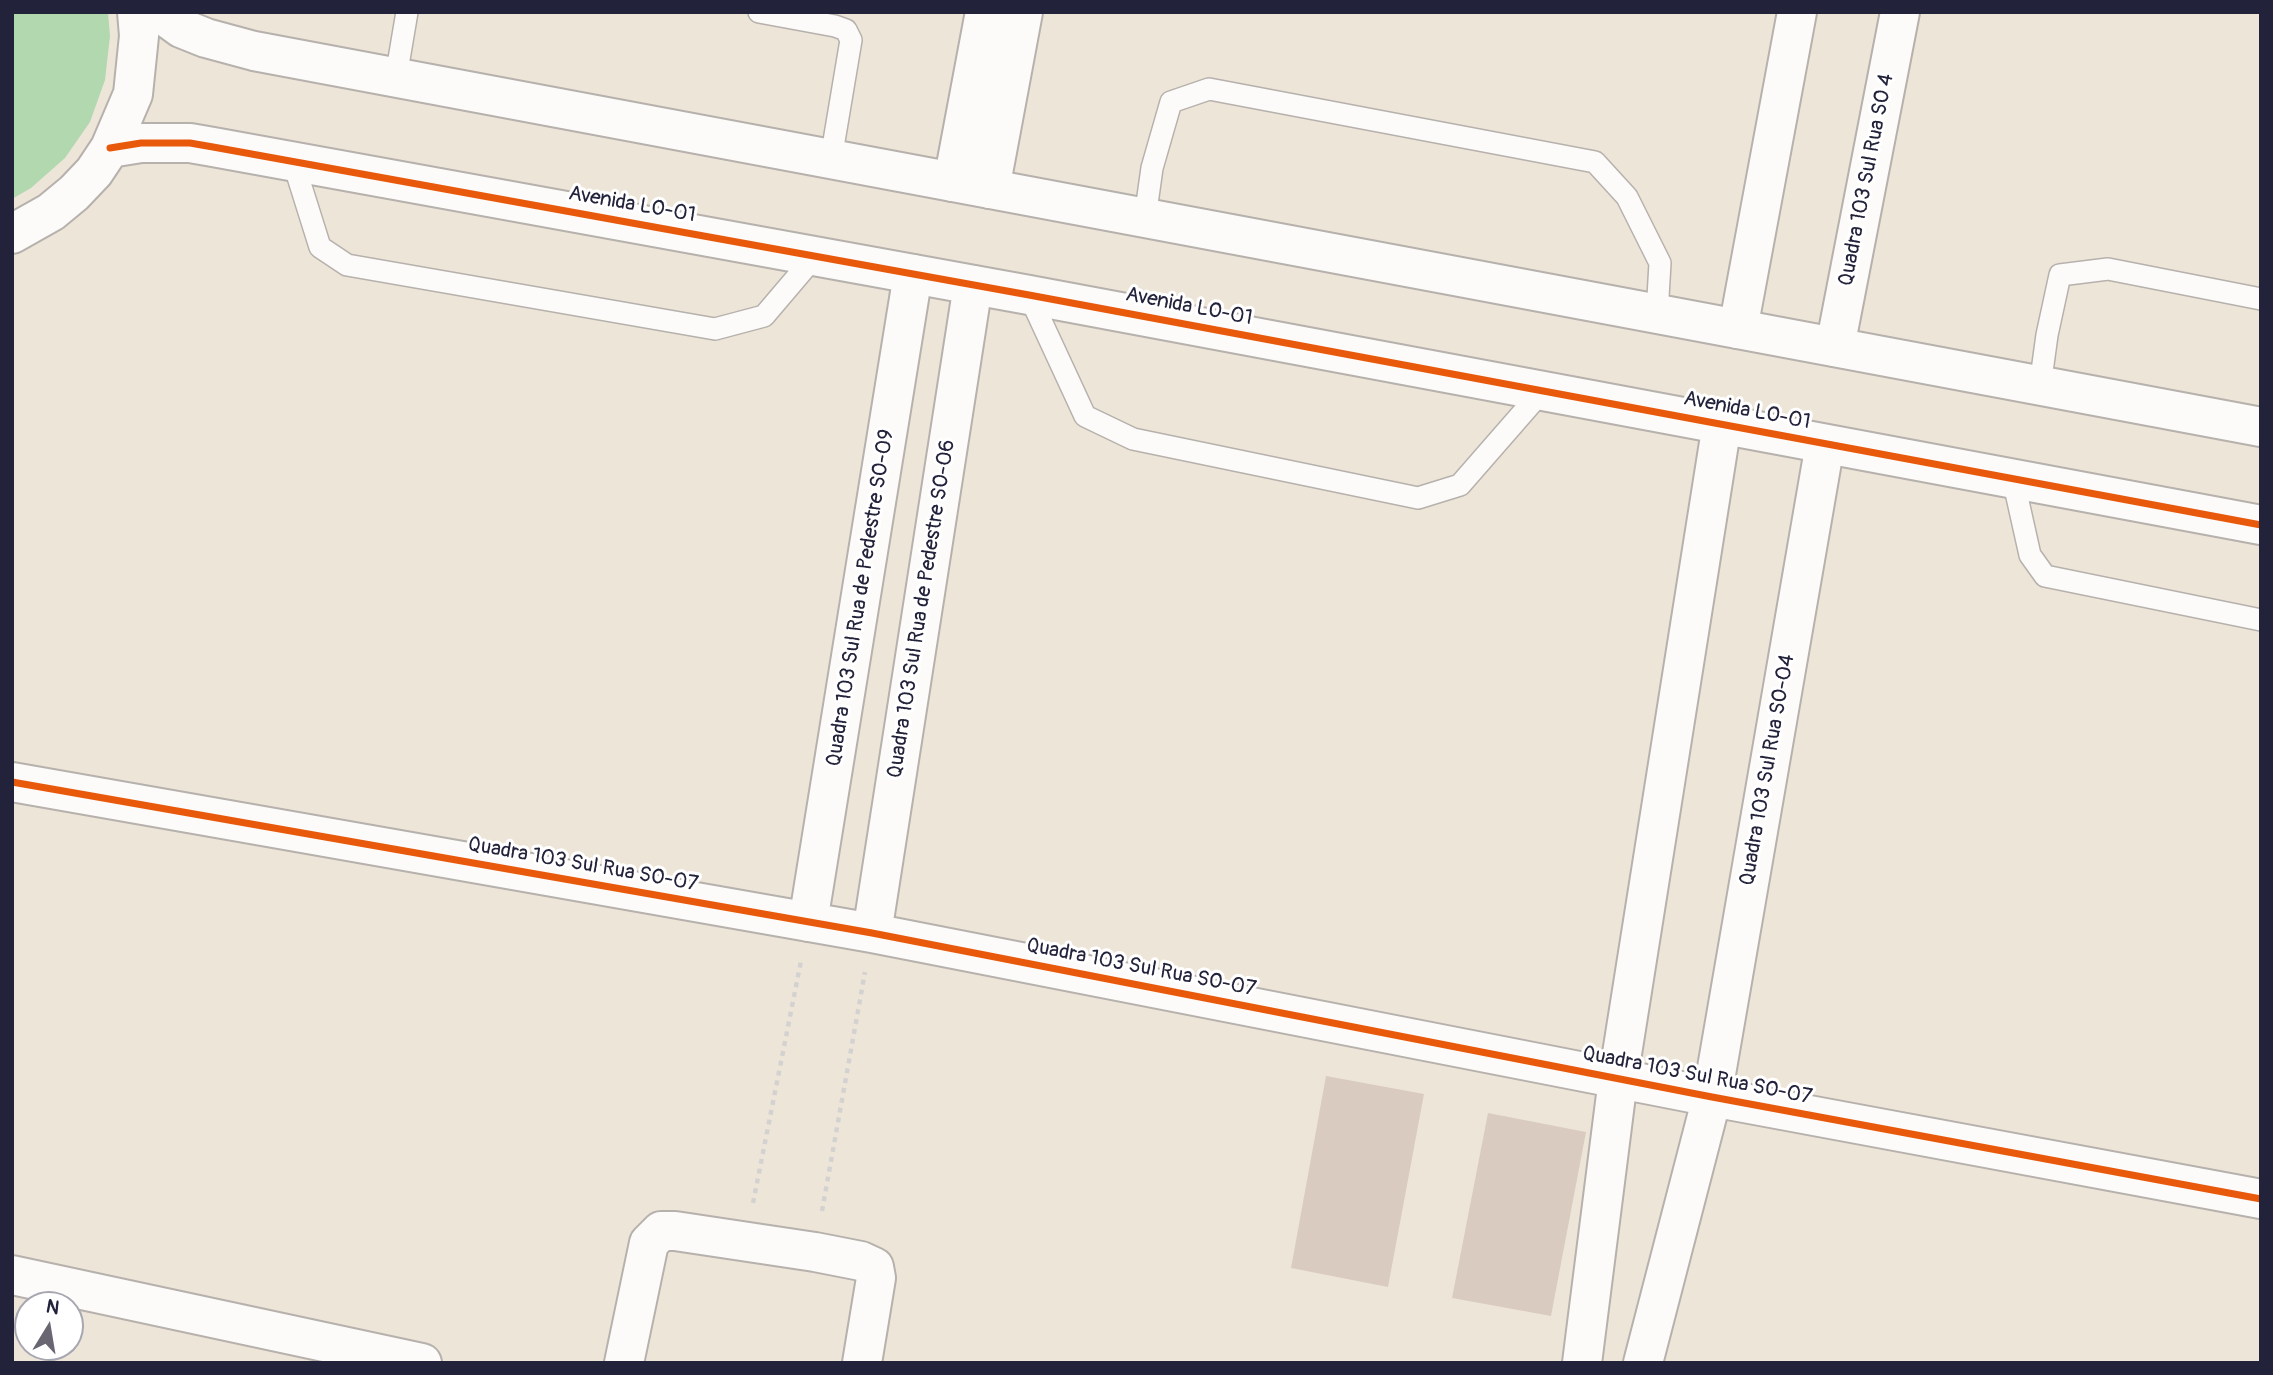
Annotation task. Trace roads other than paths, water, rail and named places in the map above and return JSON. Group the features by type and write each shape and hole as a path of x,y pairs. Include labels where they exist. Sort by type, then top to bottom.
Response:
{"street":[{"path":"12,234 51,212 74,193 94,172 110,148 133,94 138,55 137,12"},
{"path":"159,12 181,28 225,44 2261,427"},
{"path":"953,182 985,12"},
{"path":"990,189 1023,12"},
{"path":"1738,329 1797,12"},
{"name":"Quadra 103 Sul Rua SO 4","path":"1835,347 1900,12"},
{"name":"Avenida LO-01","path":"110,148 141,142 190,143 1029,295 2261,525"},
{"name":"Quadra 103 Sul Rua de Pedestre SO-09","path":"808,922 913,274"},
{"name":"Quadra 103 Sul Rua de Pedestre SO-06","path":"872,933 973,285"},
{"path":"1582,1363 1618,1079 1722,424"},
{"name":"Quadra 103 Sul Rua SO-04","path":"1643,1363 1712,1097 1825,444"},
{"name":"Quadra 103 Sul Rua SO-07","path":"12,782 872,933 1618,1079 2261,1199"},
{"path":"624,1363 648,1249 661,1231 675,1231 815,1252 861,1261 874,1267 876,1278 863,1363"},
{"path":"12,1275 422,1363"}],"lane":[{"path":"396,77 407,12"},
{"path":"759,12 835,26 846,30 851,40 831,159"},
{"path":"1145,218 1152,168 1171,102 1209,89 1595,162 1627,197 1660,263 1657,314"},
{"path":"293,162 320,247 346,265 715,329 764,316 815,256"},
{"path":"2040,386 2047,335 2060,275 2108,269 2261,299"},
{"path":"1029,295 1085,416 1133,439 1418,498 1460,485 1542,391"},
{"path":"2013,479 2030,555 2045,576 2261,620"}]}
